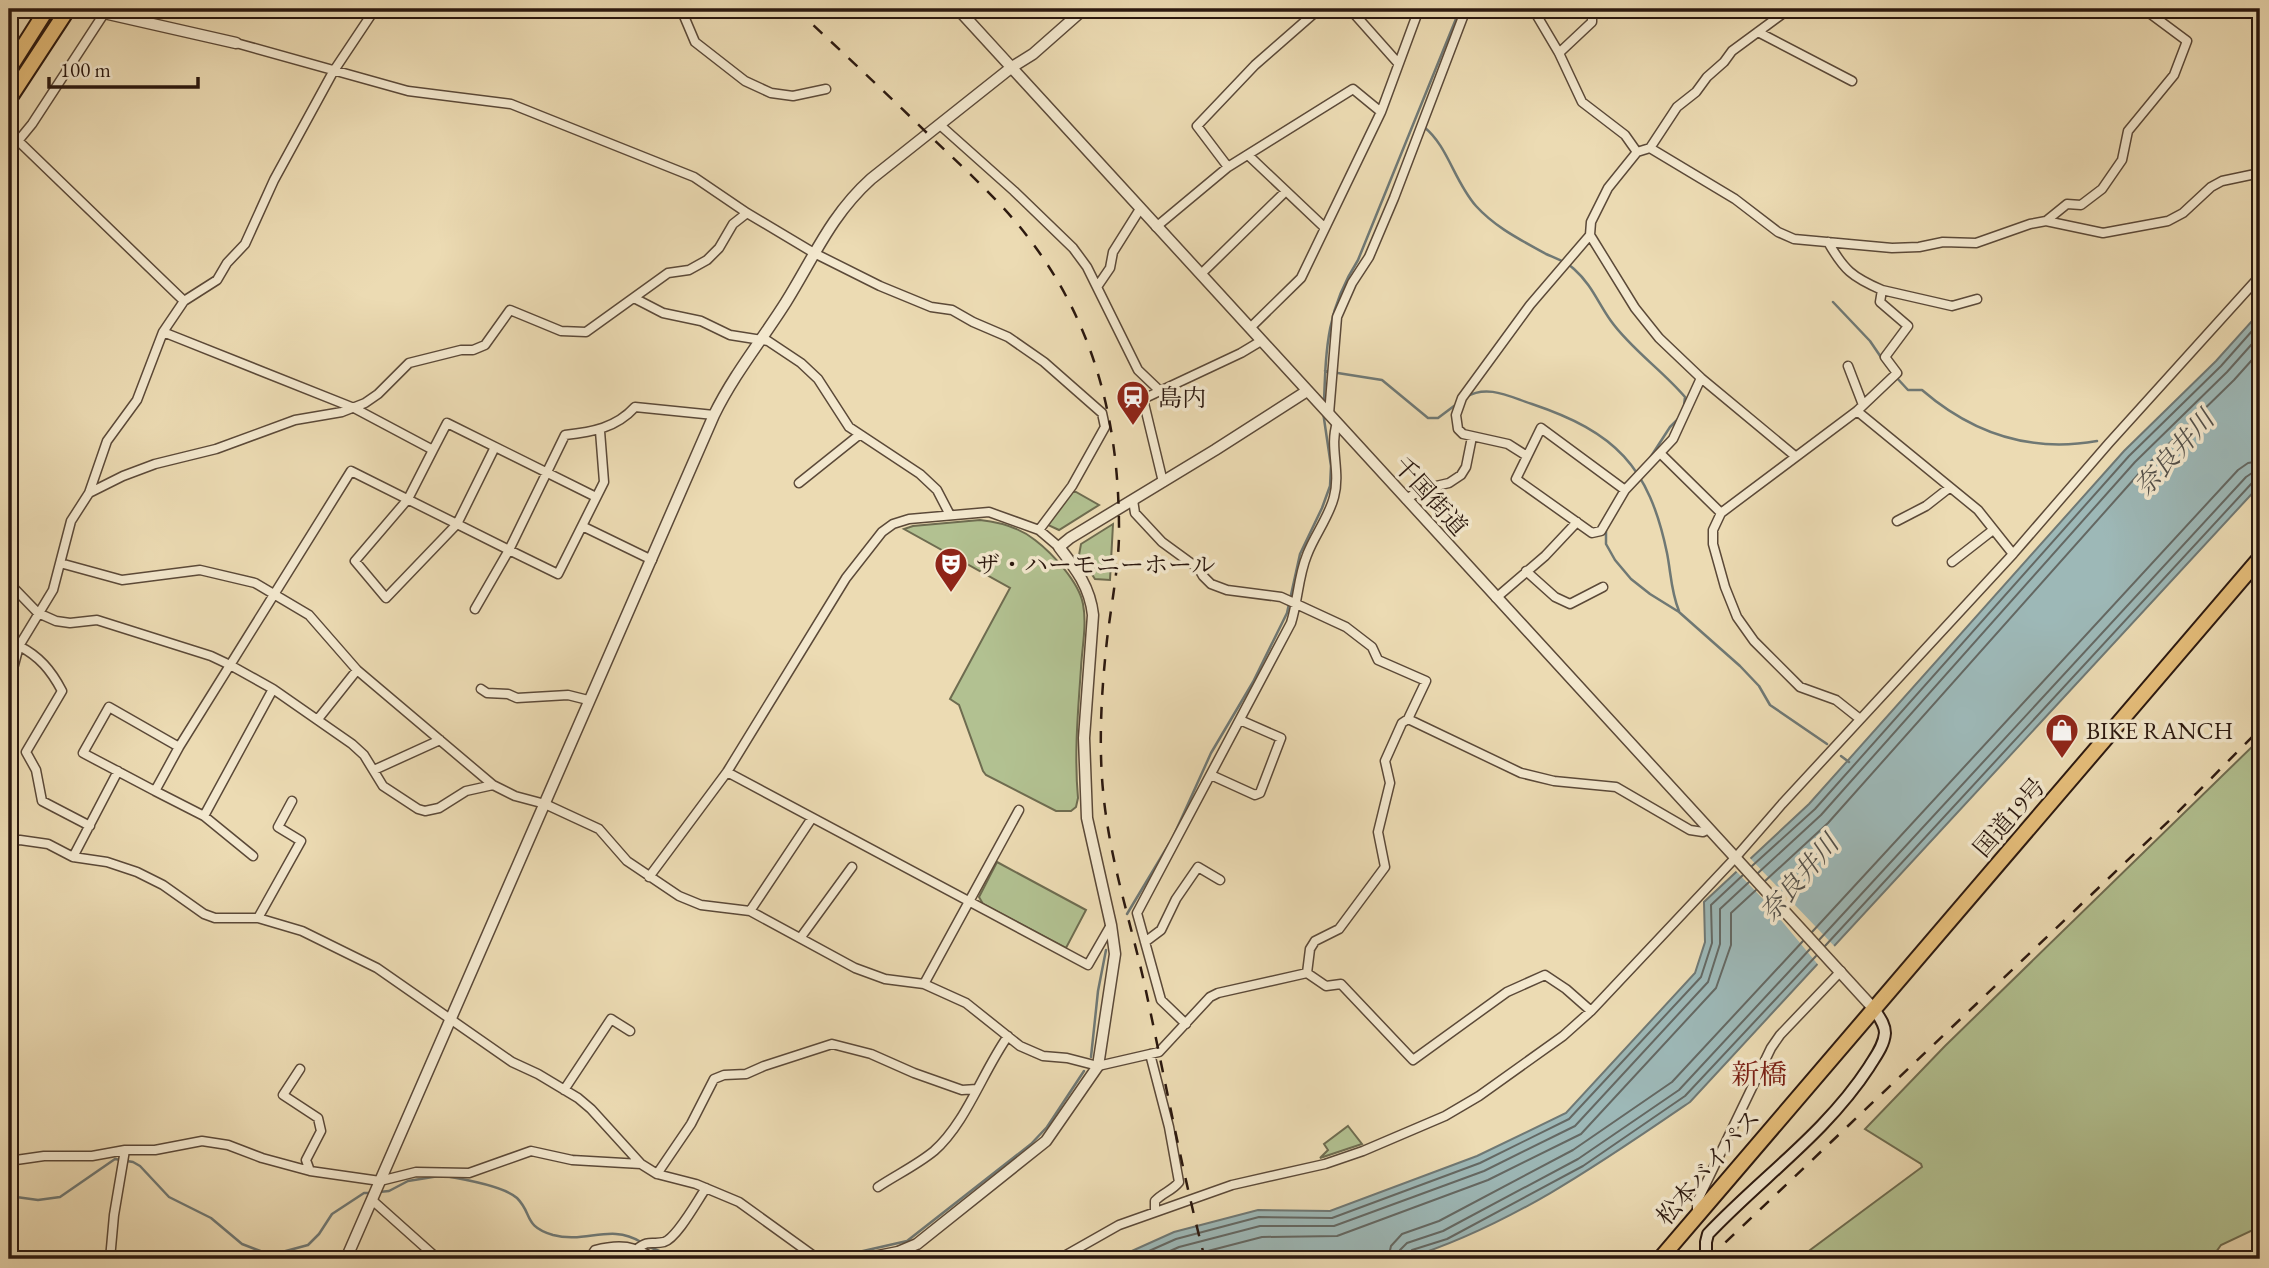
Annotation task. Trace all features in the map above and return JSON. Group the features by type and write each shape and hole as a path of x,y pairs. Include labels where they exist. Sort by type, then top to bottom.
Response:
{"highway":[{"path":"9,69 47,9"},
{"path":"9,99 68,9"},
{"name":"国道19号","path":"1874,1009 2260,558"},
{"name":"松本バイパス","path":"1660,1259 1874,1009"}],"main road":[{"path":"1706,1256 1708,1234 1820,1129 1860,1080 1879,1051 1885,1036 1884,1026 1874,1009"}],"street":[{"path":"81,9 106,11 236,43 408,91 512,104 694,177 814,253 880,286 931,307 952,310 1008,337 1044,362 1102,414 1105,427 1072,486 1039,530"},
{"path":"9,671 14,665 19,646 53,590 71,521 89,493 107,441 137,400 163,332 184,301 216,280 245,244 274,180 333,72 376,9"},
{"path":"681,9 695,43 745,81 771,93 793,96 826,89"},
{"name":"千国街道","path":"958,9 1874,1009"},
{"path":"346,1259 714,415 734,378 786,302 826,230 854,196 1012,67 1033,54 1084,9"},
{"path":"1228,167 1197,126 1255,65 1319,9"},
{"path":"1350,9 1398,63"},
{"path":"1250,328 1301,278 1381,112 1419,9"},
{"path":"1325,410 1337,317 1394,198 1466,9"},
{"path":"1533,9 1559,53 1582,102 1625,135 1637,152"},
{"path":"1559,53 1592,22 1592,9"},
{"path":"1527,456 1507,444 1463,434 1458,429 1456,415 1462,398 1531,305 1590,235 1591,222 1608,188 1637,152 1650,148 1678,107 1696,92 1732,51 1789,9"},
{"path":"2046,221 2067,204 2081,205 2102,189 2122,160 2128,131 2174,75 2187,41 2144,9"},
{"path":"9,152 32,124 106,11"},
{"path":"1758,32 1852,81"},
{"path":"1156,226 1228,167 1353,89 1381,112"},
{"path":"940,125 1073,248 1087,267 1138,370 1160,391"},
{"path":"9,132 184,301"},
{"path":"1650,148 1735,199 1778,232 1794,239 1892,248 1919,247 1943,242 1976,243 2046,221 2103,233 2168,221 2183,213 2211,187 2222,181 2260,173"},
{"path":"1248,155 1324,228"},
{"path":"1201,274 1286,191"},
{"path":"1097,287 1110,268 1113,252 1140,209"},
{"path":"89,493 155,464 216,449 295,420 354,408 378,394 409,363 485,345 510,310 561,331 586,332 668,273 689,270 707,260 719,248 733,224 747,213"},
{"path":"1590,235 1643,318 1659,338 1701,378 1795,456"},
{"path":"1828,242 1841,265 1881,290 1952,306 1977,299"},
{"path":"1059,1259 1119,1224 1232,1185 1325,1164 1445,1116 1479,1096 1563,1036 1591,1011 1738,859 1860,719 2013,554 2260,276"},
{"path":"1860,719 1836,700 1800,687 1754,641 1737,617 1725,587 1713,544 1713,530 1721,513 1860,408 1897,373 1885,358 1908,326 1880,302 1881,290"},
{"path":"634,298 663,313 701,321 730,335 768,341 801,363 818,379 849,427 920,474 937,491 950,515"},
{"path":"163,332 354,408 433,450"},
{"path":"1163,482 1143,399 1261,341"},
{"path":"1848,366 1860,408 1949,488 1978,510 2013,554"},
{"path":"1625,489 1541,428 1516,479 1592,533 1601,531 1625,489 1673,439 1701,378"},
{"path":"1059,547 1307,391"},
{"path":"475,608 509,550 565,435 600,431 635,407 714,415"},
{"path":"495,447 457,524 386,598 355,561 408,499 447,423 596,497"},
{"path":"1186,1024 1161,1000 1137,914 1291,623 1291,602 1307,554 1334,498 1338,470 1333,435 1336,423"},
{"path":"155,791 179,747 351,471 558,573 604,482 600,431"},
{"path":"799,483 859,435"},
{"path":"1406,499 1423,489 1449,483 1461,475 1466,467 1472,437"},
{"path":"1661,454 1721,513"},
{"path":"1897,521 1926,506 1949,488"},
{"path":"1133,500 1135,513 1162,542 1199,569 1211,584 1227,590 1281,597 1346,627 1372,647 1378,660 1426,681 1408,719 1402,723 1385,761 1390,783 1378,832 1385,867 1339,929 1315,941 1310,949 1307,972"},
{"path":"649,877 727,772 846,578 882,531 909,519 989,512 1039,530 1059,547 1084,580 1091,601 1093,628 1084,738 1087,818 1115,954 1098,1066 1054,1131 1034,1152 917,1244 898,1252 863,1259"},
{"path":"1496,598 1545,556 1577,522"},
{"path":"582,526 652,560"},
{"path":"1952,562 1993,530"},
{"path":"60,563 122,580 200,570 255,583 309,615 357,670 493,785 515,796 545,804 599,829 627,861 679,896 701,905 750,911 865,972 885,979 924,984 966,1003 1020,1046 1043,1056 1067,1058 1098,1066 1159,1052 1210,998 1218,993 1307,972 1326,986 1341,984 1413,1060 1507,992 1545,975 1591,1011"},
{"path":"1525,571 1555,597 1570,604 1603,587"},
{"path":"9,583 38,612 56,621 70,623 97,620 211,656 230,665 318,719 364,755 383,786 425,811 439,808 466,791 493,785"},
{"path":"19,646 30,651 47,666 61,691 26,752 36,770 43,801 90,826"},
{"path":"318,719 357,670"},
{"path":"481,689 487,693 508,694 517,698 568,695 589,701"},
{"path":"204,816 273,690"},
{"path":"179,747 109,707 83,753 204,816 253,856"},
{"path":"1408,719 1521,773 1554,781 1616,787 1690,830 1703,832 1709,829"},
{"path":"1210,775 1255,795 1260,793 1281,738 1240,720"},
{"path":"374,771 440,740"},
{"path":"73,857 118,771"},
{"path":"727,772 1088,965 1111,925"},
{"path":"258,918 301,841 278,827 292,801"},
{"path":"924,984 1019,810"},
{"path":"750,911 812,818"},
{"path":"9,841 48,844 73,857 107,862 163,885 204,914 215,918 258,918 302,931 354,955 512,1062 564,1090 592,1109 640,1164 657,1174 706,1188 739,1202 818,1259"},
{"path":"800,937 852,867"},
{"path":"1145,942 1161,930 1176,899 1198,867 1220,880"},
{"path":"1697,1215 1697,1202 1774,1043 1839,969"},
{"path":"564,1090 611,1019 630,1031"},
{"path":"878,1187 934,1152 948,1136 1007,1036"},
{"path":"657,1174 691,1124 714,1080 724,1075 746,1074 832,1044 871,1054 962,1090 977,1089"},
{"path":"1150,1054 1179,1182 1172,1191 1162,1194 1155,1201 1155,1212"},
{"path":"300,1069 283,1095 318,1118 321,1130 306,1160 310,1171"},
{"path":"9,1161 44,1156 92,1156 125,1150 155,1150 184,1143 214,1142 310,1171 380,1181 416,1172 469,1173 531,1152 572,1160 640,1164"},
{"path":"110,1259 125,1150"},
{"path":"1711,1172 1713,1179 1721,1187"},
{"path":"589,1259 595,1250 616,1245 664,1242 674,1235 706,1188"},
{"path":"372,1200 438,1259"},
{"path":"642,1245 656,1259"}],"green space":[{"path":"1072,492 1099,505 1059,530 1048,525 1050,518"},
{"path":"980,520 1009,526 1035,540 1064,569 1083,604 1085,620 1076,765 1078,798 1076,807 1071,811 1056,811 986,775 959,705 950,699 1010,588 904,529"},
{"path":"1113,524 1110,580 1095,579 1079,555 1081,544"},
{"path":"2260,739 2260,1229 2221,1245 2211,1259 1798,1259 1922,1167 1865,1129 1945,1046"},
{"path":"997,862 1086,910 1066,948 983,904 979,897"},
{"path":"1348,1126 1362,1144 1320,1158 1328,1150 1324,1144"}],"water":[{"name":"奈良井川","path":"2260,312 2260,485 1690,1102 1623,1148 1517,1211 1481,1230 1405,1259 1114,1259 1174,1232 1258,1210 1330,1211 1477,1156 1566,1113 1695,973 1705,942 1704,902 1809,804 2124,451 2216,361"}],"pier":[{"path":"1748,856 1837,949 1820,967 1766,902 1734,869"}],"waterway":[{"path":"1324,402 1327,345 1334,312 1358,260 1460,9"},
{"path":"1424,127 1439,144 1476,206 1509,233 1574,269 1619,331 1685,397 1684,406"},
{"path":"1833,302 1870,341 1887,366"},
{"path":"1325,371 1382,380 1428,418 1438,418 1458,403"},
{"path":"1896,377 1908,390 1922,390 1961,418 2003,436 2049,444 2097,441"},
{"path":"1466,397 1474,393 1491,392 1532,404 1586,427 1624,456 1650,497 1667,553 1679,611"},
{"path":"1174,835 1211,753 1253,682 1287,613 1300,554 1330,486 1331,466 1323,412"},
{"path":"1648,461 1679,418"},
{"path":"1606,529 1606,544 1631,579 1679,612 1740,666 1759,686 1770,705 1827,744"},
{"path":"1841,756 1849,762"},
{"path":"1127,914 1169,844"},
{"path":"1091,1057 1098,991 1106,950"},
{"path":"828,1259 907,1241 1031,1144 1047,1127 1084,1071"},
{"path":"9,1196 38,1200 60,1197 115,1159 133,1162 169,1197 211,1218 242,1244 271,1255 308,1245 332,1214 364,1193 372,1193"},
{"path":"379,1192 389,1191 408,1181 439,1176"},
{"path":"445,1176 483,1184 511,1194 522,1204 537,1228 553,1235 576,1237 619,1234 641,1242"},
{"path":"647,1246 674,1257 700,1259"},
{"path":"701,1259 754,1259"}],"railway":[{"path":"796,9 975,179 1020,227 1046,262 1067,298 1098,373 1114,452 1119,537 1101,709 1101,761 1108,831 1205,1259"},
{"path":"1708,1259 2172,818 2260,729"}],"place":[{"name":"島内","path":"1133,427"},
{"name":"ザ・ハーモニーホール","path":"951,594"},
{"name":"BIKE RANCH","path":"2062,760"}],"district":[{"name":"新橋","path":"1759,1074"}]}
